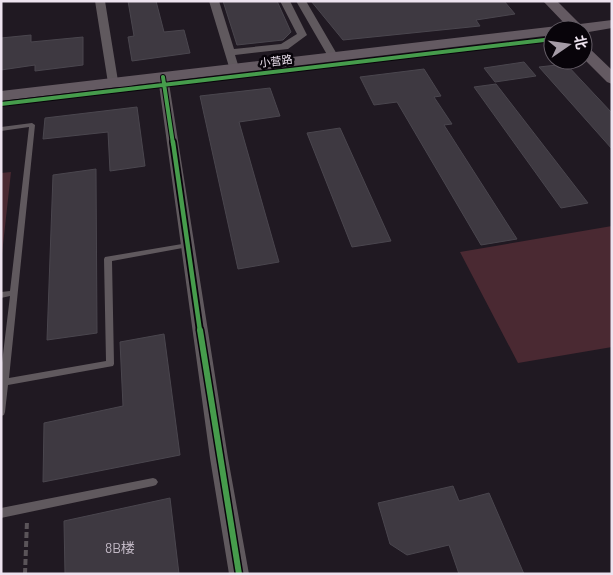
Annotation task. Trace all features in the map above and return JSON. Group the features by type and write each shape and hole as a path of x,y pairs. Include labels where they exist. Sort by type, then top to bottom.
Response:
{"street":[{"path":"100,1 113,83 131,88"},
{"path":"214,1 234,68"},
{"path":"229,53 284,47 302,35 285,1"},
{"path":"302,1 333,56"},
{"path":"534,1 552,20"},
{"path":"550,1 568,20"},
{"path":"593,31 612,24"},
{"name":"小营路","path":"1,104 131,88 234,68 543,32"},
{"path":"593,34 612,32"},
{"name":"小营路","path":"1,96 113,83 164,81 543,40"},
{"path":"593,45 612,61"},
{"path":"593,51 612,79"},
{"path":"164,81 219,458 239,574"}],"lane":[{"path":"1,129 32,126 1,412"},
{"path":"4,382 110,364 108,259 188,245"},
{"path":"1,295 14,293"},
{"path":"1,513 153,482"}],"path":[{"path":"25,574 28,508"}],"shaded area":[{"path":"11,172 1,263 1,173"},
{"path":"612,226 612,347 518,363 460,252"}],"building":[{"path":"128,1 156,1 164,32 184,30 190,53 132,61 128,37 134,36"},
{"path":"223,1 277,1 291,32 283,40 237,45"},
{"path":"311,1 504,1 515,14 476,20 480,26 343,40"},
{"path":"31,35 31,42 83,37 83,65 35,71 35,65 1,70 1,38"},
{"path":"524,62 536,76 495,82 484,68"},
{"path":"539,67 543,67 543,70 572,70 612,113 612,149"},
{"path":"424,69 441,96 434,97 452,124 444,125 517,239 481,245 397,102 374,105 360,77"},
{"path":"496,84 588,203 561,208 474,87"},
{"path":"270,88 280,116 239,122 279,262 238,269 200,96"},
{"path":"137,107 145,166 110,171 108,132 43,139 45,118"},
{"path":"340,128 391,241 352,247 307,133"},
{"path":"96,169 97,333 47,340 53,175"},
{"path":"164,334 180,455 43,482 44,423 123,406 120,342"},
{"path":"453,486 459,501 489,493 524,574 459,574 449,545 407,555 390,544 378,503"},
{"path":"170,498 179,574 65,574 64,521"}],"cycle path":[{"path":"1,104 543,40"},
{"path":"163,77 219,458 239,574"}]}
